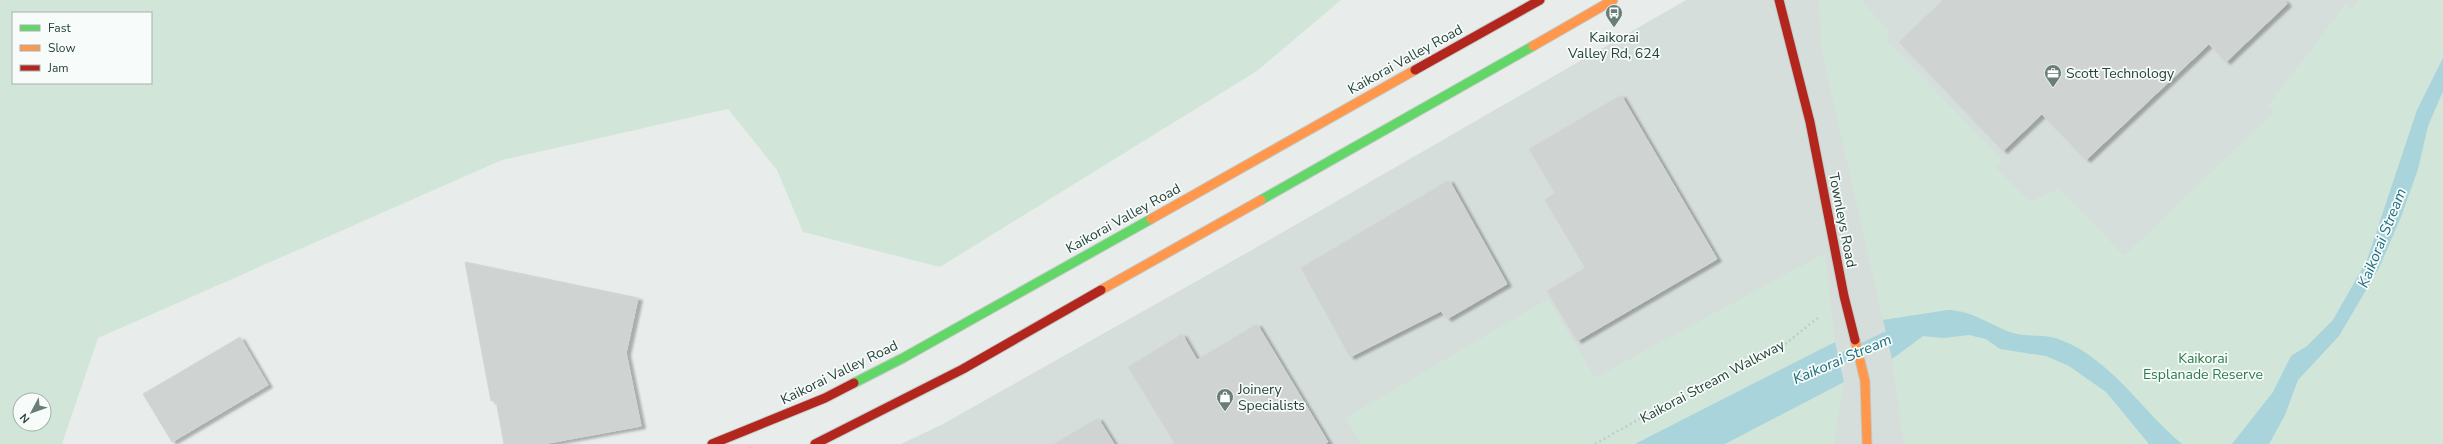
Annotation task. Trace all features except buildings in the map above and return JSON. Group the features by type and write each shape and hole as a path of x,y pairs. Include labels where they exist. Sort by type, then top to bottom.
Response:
{"main road":[{"name":"Kaikorai Valley Road","path":"712,444 825,398 903,358 1540,0"},
{"path":"815,444 963,369 1613,0"},
{"name":"Townleys Road","path":"1780,1 1810,122 1844,296 1865,381 1867,444"}],"path":[{"name":"Kaikorai Stream Walkway","path":"1595,444 1650,413 1779,349 1844,296"}],"shaded area":[{"path":"1686,0 2443,0 2443,444 901,444 943,424 1250,251"}],"green space":[{"path":"0,0 1341,0 1257,71 940,267 803,232 777,170 728,109 502,160 98,338 62,444 0,444"},
{"path":"1819,0 1861,0 1890,33 1886,39 2002,160 1995,167 2030,202 2059,189 2124,256 2274,112 2268,106 2346,4 2352,9 2359,0 2443,0 2443,58 2417,110 2367,260 2333,320 2307,346 2291,356 2273,392 2232,444 2182,444 2160,426 2133,395 2060,339 2011,333 1964,311 1948,310 1883,320 1822,51"},
{"name":"Kaikorai Esplanade Reserve","path":"2443,91 2443,444 2269,444 2285,415 2298,380 2339,336 2379,268 2401,217 2418,169 2428,126"},
{"path":"1825,253 1835,342 1635,444 1361,444 1346,418 1548,299 1595,378"},
{"name":"Kaikorai Esplanade Reserve","path":"1969,335 1986,339 2000,349 2046,356 2069,366 2106,392 2149,444 1904,444 1892,359 1923,336 1944,338"},
{"path":"1844,382 1834,444 1725,444"}],"water":[{"path":"2443,58 2443,91 2428,126 2418,169 2401,217 2379,268 2339,336 2298,380 2285,415 2269,444 2232,444 2273,392 2291,356 2307,346 2333,320 2367,260 2417,110"},
{"path":"1948,310 1973,315 2016,334 2055,338 2079,349 2096,360 2111,373 2167,431 2182,444 2149,444 2106,392 2069,366 2046,356 2000,349 1986,339 1969,335 1944,338 1923,336 1892,359 1883,320"},
{"path":"1835,342 1844,382 1725,444 1635,444"}],"waterway":[{"name":"Kaikorai Stream","path":"1827,365 1885,337 1900,334"}],"traffic: fast":[{"path":"1261,200 1533,46"},
{"path":"854,383 903,358 1151,219"}],"traffic: slow":[{"path":"1533,46 1613,0"},
{"path":"1151,219 1415,70"},
{"path":"1101,290 1261,200"},
{"path":"1855,340 1865,381 1867,444"}],"traffic: jam":[{"path":"1415,70 1540,0"},
{"path":"1779,0 1810,122 1844,296 1855,340"},
{"path":"815,444 963,369 1101,290"},
{"path":"712,444 825,398 854,383"}],"place":[{"name":"Kaikorai Valley Rd, 624","path":"1614,28"},
{"name":"Scott Technology","path":"2053,88"},
{"name":"Joinery Specialists","path":"1225,412"}]}
